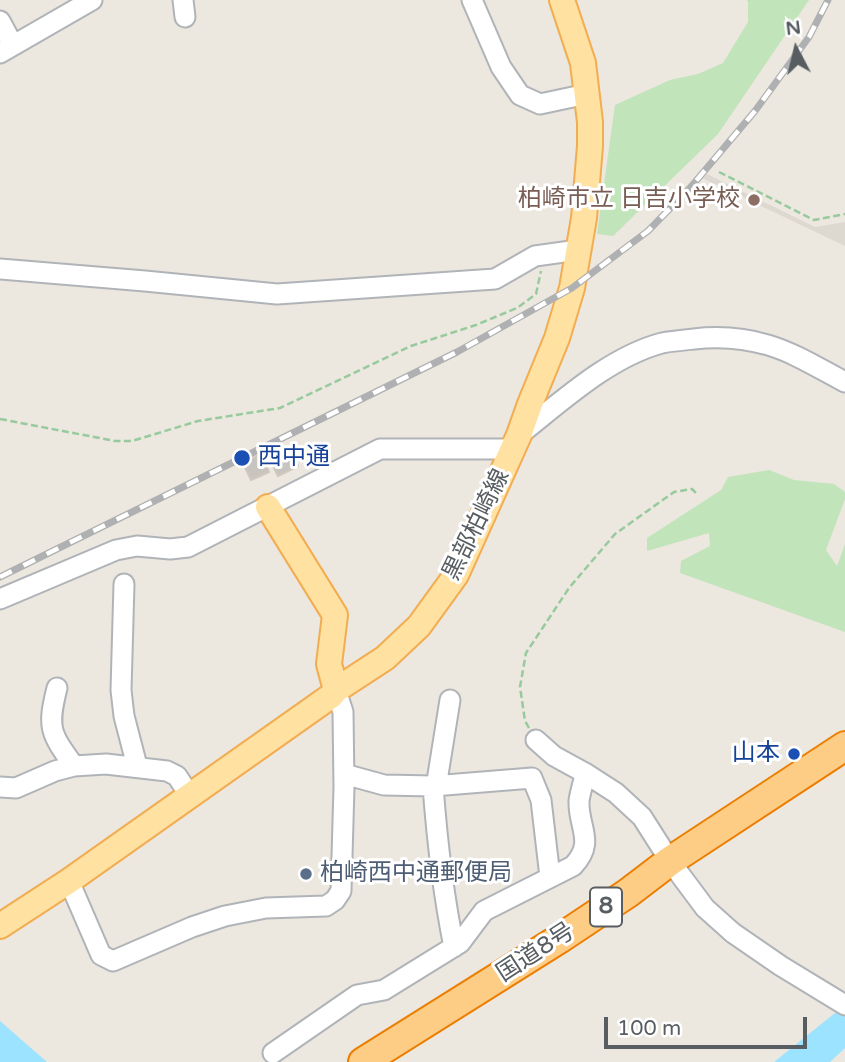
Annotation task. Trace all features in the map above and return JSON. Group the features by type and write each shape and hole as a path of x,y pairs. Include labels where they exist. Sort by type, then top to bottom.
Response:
{"highway":[{"name":"国道8号","path":"363,1062 559,939 670,861 845,746"}],"main road":[{"name":"黒部柏崎線","path":"0,926 69,881 386,658 419,626 456,575 516,442 558,338 572,288 584,218 590,122 583,63 562,0"},
{"path":"268,507 335,615 329,664 337,690"}],"street":[{"path":"0,21 7,49 92,0"},
{"path":"472,0 501,67 520,95 540,104 587,94"},
{"path":"0,269 277,294 495,279 535,256 578,250"},
{"path":"0,599 116,550 137,546 170,549 188,547 380,449 516,442 584,384 618,362 663,343 730,337 760,343 807,362 845,382"},
{"path":"124,584 121,690 124,716 137,766"},
{"path":"57,688 50,723 56,739 74,766"},
{"path":"69,881 101,956 113,961 225,916 267,908 326,906 335,900 341,891 344,774 343,712 337,690"},
{"path":"450,700 437,781 433,786 441,875 454,947"},
{"path":"536,740 554,756 616,793 642,817 705,908 733,933 845,1005"},
{"path":"0,787 16,788 74,766 106,764 167,771 177,776 190,796"},
{"path":"272,1053 357,995 384,990 460,943 484,911 573,866 583,856 585,840 579,802 586,773"},
{"path":"344,774 384,785 433,786 532,778 541,800 550,877"}],"path":[{"path":"719,172 814,220 845,214"},
{"path":"0,419 115,441 132,441 198,421 280,408 411,346 476,325 517,308 536,294 542,263 535,256"},
{"path":"536,740 525,721 520,687 526,653 569,588 615,534 674,492 692,489 698,495"}],"shaded area":[{"name":"柏崎市立 日吉小学校","path":"707,174 815,227 845,222 845,246 702,178"}],"green space":[{"path":"746,0 809,0 718,134 613,236 597,234 615,105 670,80 698,74 723,63 748,22"},
{"path":"769,470 794,480 834,484 845,492 845,499 826,550 837,566 845,544 845,632 680,573 681,561 710,546 709,533 647,551 647,538 721,490 728,477"}],"water":[{"path":"845,1005 845,1048 830,1062 774,1062"},
{"path":"0,1021 47,1062 0,1062"}],"building":[{"path":"261,454 269,472 251,480 243,463"},
{"path":"293,454 298,466 278,476 272,464"}],"railway":[{"path":"0,577 457,352 572,288 648,231 690,188 755,111 809,37 828,0"}],"place":[{"name":"柏崎市立 日吉小学校","path":"754,200"},
{"name":"西中通","path":"242,458"},
{"name":"山本","path":"794,754"},
{"name":"柏崎西中通郵便局","path":"306,874"}]}
